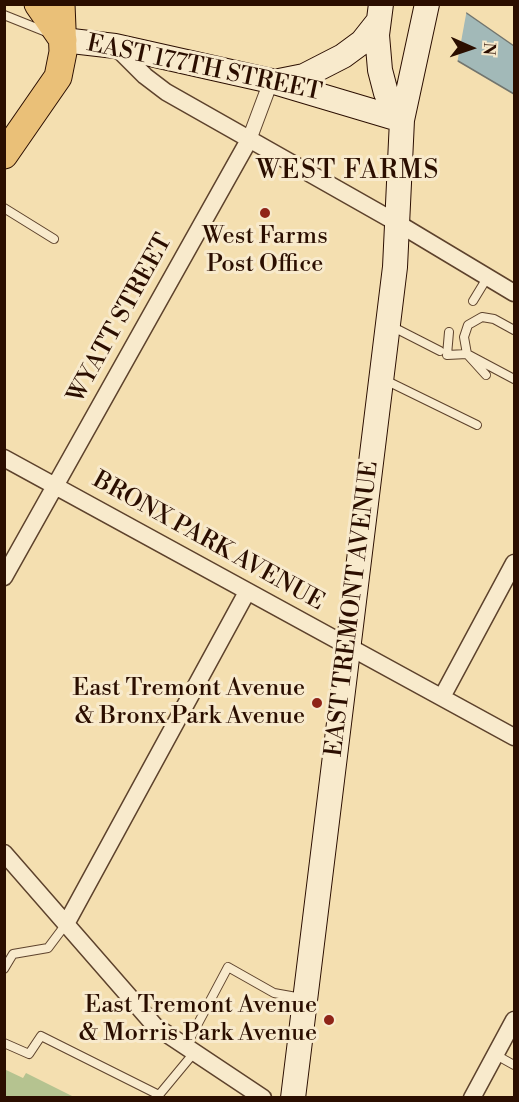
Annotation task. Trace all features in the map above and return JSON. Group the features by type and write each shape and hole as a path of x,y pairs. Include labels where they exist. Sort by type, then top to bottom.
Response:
{"main road":[{"path":"38,4 63,40"},
{"path":"61,4 63,40"},
{"name":"EAST TREMONT AVENUE","path":"293,1098 382,378 399,224 402,120 427,4"},
{"path":"271,81 303,76 328,64 362,42 379,14"},
{"name":"EAST TREMONT AVENUE","path":"379,14 378,58 383,83 402,120"},
{"name":"EAST 177TH STREET","path":"4,155 55,85 62,62 63,40 115,46 271,81 402,120"}],"street":[{"path":"115,46 160,88 514,292"},
{"name":"WYATT STREET","path":"4,577 249,140 271,81"},
{"name":"BRONX PARK AVENUE","path":"4,458 514,737"},
{"path":"442,697 514,563"},
{"path":"66,924 247,592"},
{"path":"4,853 147,1018 189,1051 263,1098"},
{"path":"472,1098 514,1020"}],"lane":[{"path":"4,15 63,40"},
{"path":"4,208 54,239"},
{"path":"473,301 487,278"},
{"path":"486,375 467,354 464,342 468,325 478,318 489,317 514,330"},
{"path":"388,324 440,351"},
{"path":"449,332 447,355 467,354 514,379"},
{"path":"382,378 477,425"},
{"path":"4,969 13,954 48,948 66,924"},
{"path":"4,1042 29,1054 41,1036 162,1096 189,1051 228,967 274,993 304,999"},
{"path":"495,1055 514,1065"}],"green space":[{"path":"4,1069 23,1078 26,1073 74,1097 5,1097"}],"water":[{"path":"373,5 455,5 514,46 514,94 458,61"}],"pier":[{"path":"370,4 461,4 467,9 457,64"}],"place":[{"name":"West Farms Post Office","path":"265,213"},
{"name":"East Tremont Avenue & Bronx Park Avenue","path":"317,703"},
{"name":"East Tremont Avenue & Morris Park Avenue","path":"329,1020"}],"district":[{"name":"WEST FARMS","path":"348,172"}]}
